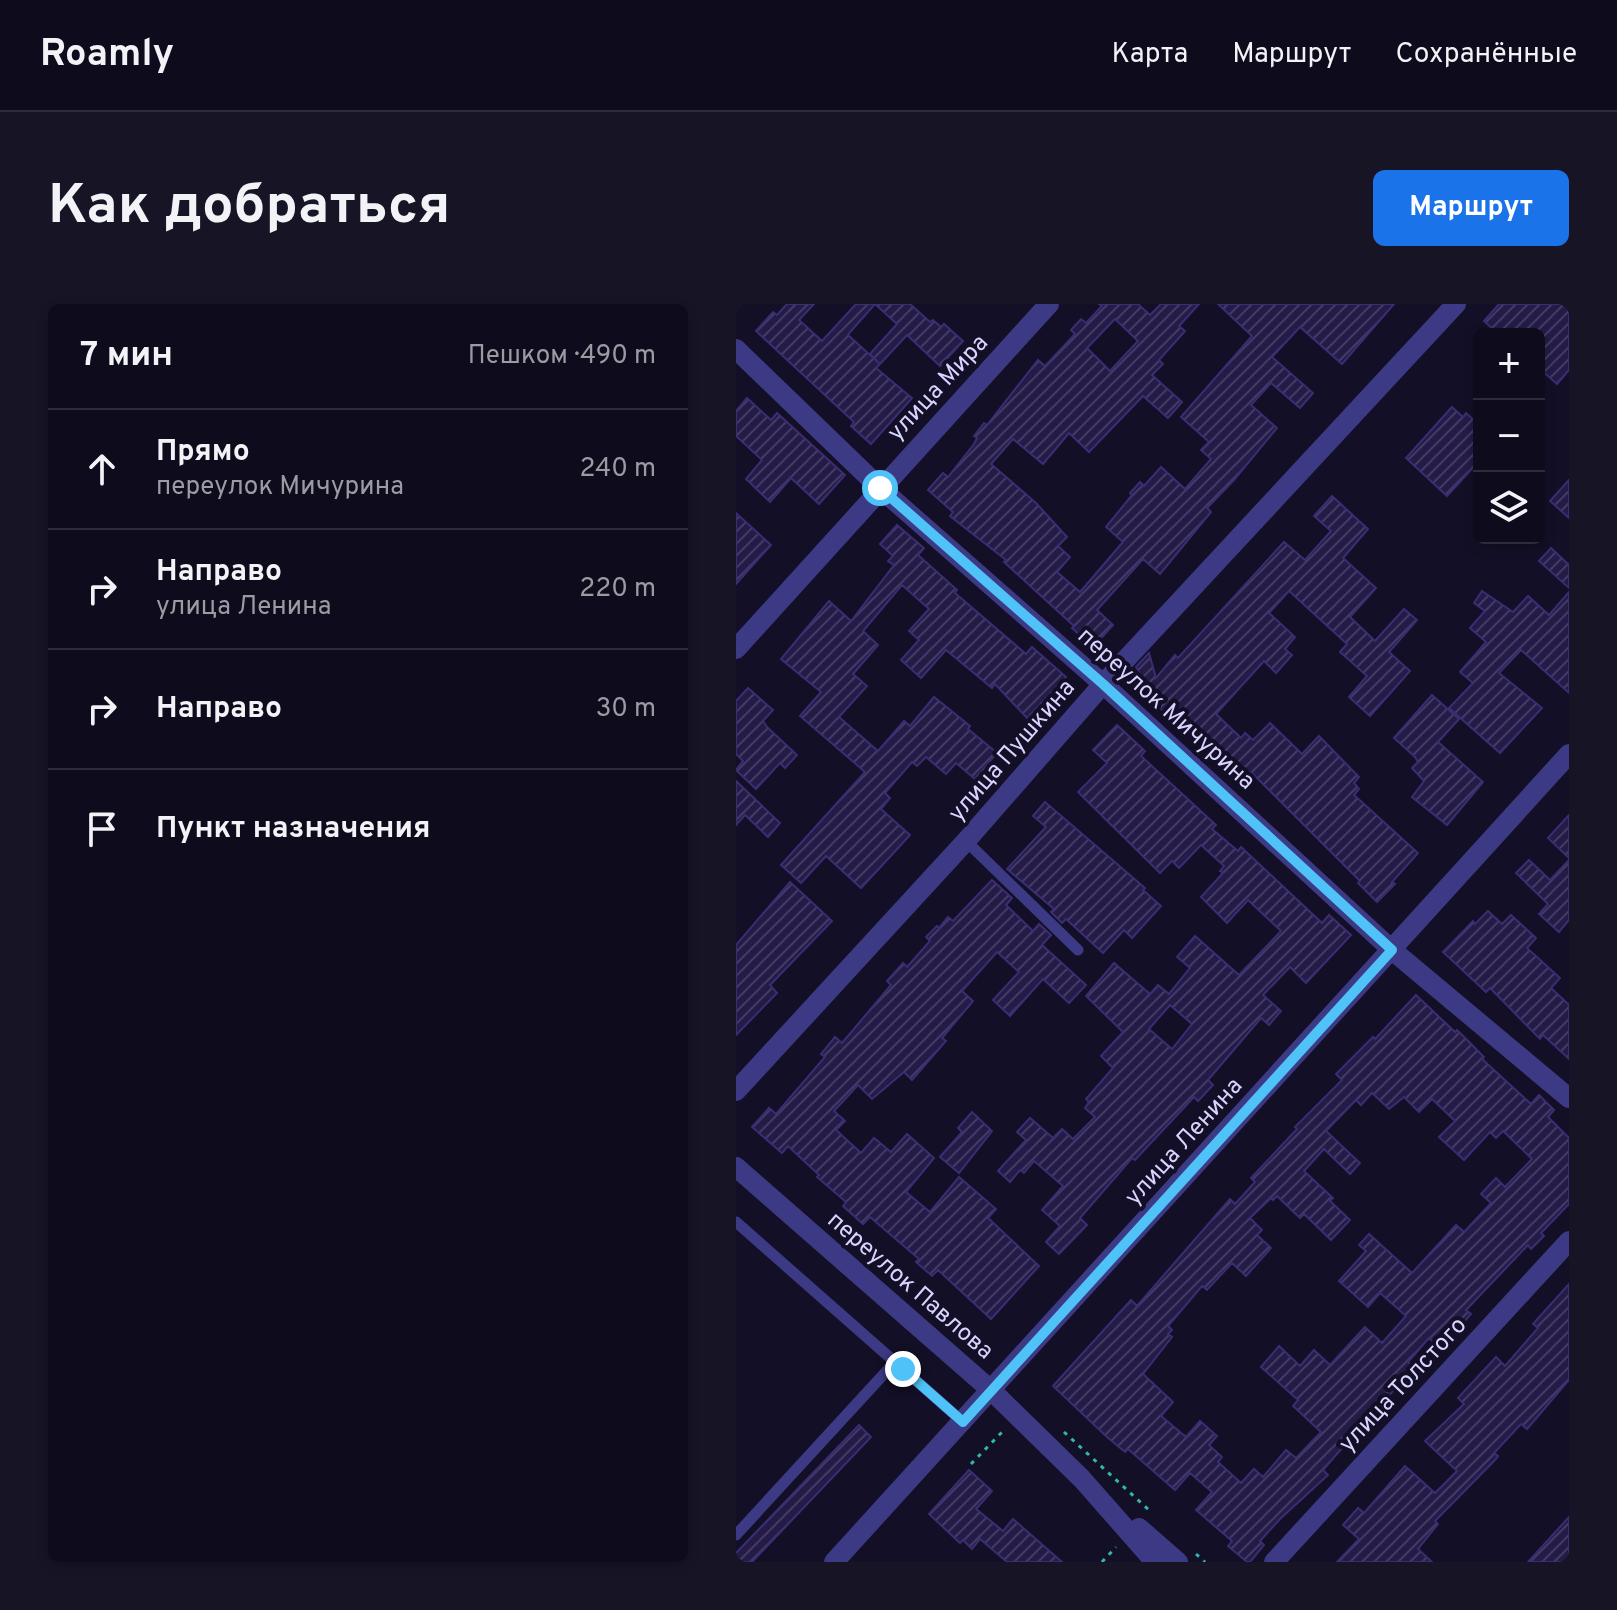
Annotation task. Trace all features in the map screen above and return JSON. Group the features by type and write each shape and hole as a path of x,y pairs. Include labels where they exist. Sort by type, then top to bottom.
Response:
{"street":[{"name":"улица Мира","path":"736,649 1049,304"},
{"name":"улица Пушкина","path":"736,1091 966,841 1103,684 1456,304"},
{"name":"переулок Мичурина","path":"736,349 880,488 1103,684 1392,950 1569,1098"},
{"name":"улица Ленина","path":"834,1562 1569,754"},
{"name":"переулок Павлова","path":"736,1167 992,1391 1082,1479 1155,1562"},
{"name":"улица Толстого","path":"1274,1562 1569,1241"},
{"name":"переулок Павлова","path":"1082,1479 1186,1557"}],"lane":[{"path":"966,841 1078,950"},
{"path":"736,1222 963,1422"},
{"path":"736,1535 895,1362"}],"path":[{"path":"971,1464 1018,1416"},
{"path":"1055,1423 1159,1519"},
{"path":"1102,1562 1117,1546"},
{"path":"1186,1557 1205,1562"}],"building":[{"path":"787,304 814,304 799,320 822,341 856,304 875,304 848,335 880,364 876,368 912,398 871,444 851,426 854,422 756,331 773,312 777,315"},
{"path":"875,304 910,304 930,322 933,320 941,327 944,324 963,341 940,366 907,335 880,364 870,354 897,324"},
{"path":"1099,304 1138,304 1150,315 1161,304 1199,304 1179,326 1185,331 1159,360 1163,364 1152,375 1182,402 1168,418 1143,396 1089,452 1069,433 1043,464 1013,439 991,464 1036,503 1067,537 1058,546 1070,557 1057,572 1080,592 1123,542 1106,527 1140,482 1144,486 1161,467 1185,489 1211,459 1201,450 1209,442 1181,417 1252,336 1218,304 1394,304 1342,364 1300,327 1272,357 1313,393 1300,408 1271,383 1251,405 1277,428 1207,508 1211,512 1160,574 1143,559 1097,610 1113,625 1093,647 1004,562 1006,560 950,516 953,512 928,490 943,473 948,477 974,444 977,438 974,436 984,423 987,425 1038,360 1045,366 1075,334 1071,330 1081,319 1086,323 1102,306","holes":["1115,319 1138,341 1110,371 1087,348"]},
{"path":"1499,304 1569,304 1569,370 1557,384 1545,373 1545,328 1492,328 1484,321"},
{"path":"747,398 771,420 777,413 845,475 819,504 791,478 770,502 746,479 762,460 736,436 736,411"},
{"path":"1452,407 1463,417 1466,413 1473,419 1473,468 1447,496 1406,458"},
{"path":"1569,480 1569,518 1550,501"},
{"path":"1332,496 1368,529 1343,558 1376,588 1350,617 1375,641 1404,609 1417,620 1389,652 1410,671 1370,716 1349,697 1367,676 1340,652 1347,644 1289,591 1269,613 1295,637 1285,649 1292,655 1276,673 1264,661 1216,714 1241,738 1245,733 1253,740 1270,723 1302,754 1319,736 1359,777 1354,783 1359,789 1354,795 1418,853 1377,902 1358,883 1360,881 1251,772 1247,776 1216,746 1213,749 1180,718 1176,722 1148,698 1152,694 1136,667 1149,653 1156,678 1284,542 1305,560 1331,531 1314,516"},
{"path":"736,513 771,545 736,584"},
{"path":"897,525 924,548 918,555 957,590 955,593 1026,654 1032,647 1066,677 1027,718 995,684 992,688 946,650 921,678 901,660 919,640 909,631 929,609 902,585 863,631 878,645 853,674 867,686 839,717 878,751 904,721 910,726 934,697 997,753 975,779 956,763 946,774 926,757 917,766 912,762 885,793 890,798 881,809 910,835 861,888 826,856 801,883 781,865 865,772 800,716 821,692 781,659 829,601 851,621 894,565 888,561 893,556 880,544"},
{"path":"1551,548 1569,565 1569,588 1539,561"},
{"path":"1482,591 1513,612 1528,596 1549,615 1569,592 1569,693 1521,650 1499,673 1542,708 1500,753 1449,708 1473,683 1460,672 1486,642 1470,628 1485,611 1474,603"},
{"path":"748,688 773,710 763,721 767,727 797,755 785,768 780,763 756,789 736,770 743,761 736,754 736,701"},
{"path":"1432,695 1459,719 1438,742 1483,782 1447,825 1412,797 1424,781 1412,768 1418,762 1415,757 1394,738"},
{"path":"1117,725 1145,751 1141,756 1216,825 1212,829 1238,851 1241,847 1322,923 1329,915 1351,935 1306,983 1290,967 1263,995 1281,1011 1269,1025 1261,1018 1208,1080 1213,1085 1198,1101 1194,1097 1135,1160 1132,1158 1080,1218 1087,1225 1059,1254 1046,1242 1060,1226 1042,1210 1063,1186 1034,1161 1024,1173 1020,1170 1010,1182 998,1171 1026,1140 1017,1132 1030,1118 1053,1138 1062,1129 1073,1139 1095,1117 1085,1108 1089,1102 1086,1099 1113,1068 1101,1056 1123,1032 1086,996 1114,963 1150,994 1158,985 1169,994 1190,968 1177,957 1195,936 1239,975 1281,931 1248,900 1227,923 1201,897 1223,873 1220,871 1224,866 1201,845 1179,868 1172,861 1160,873 1078,792 1107,763 1093,750","holes":["1170,1005 1192,1024 1172,1049 1149,1029"]},
{"path":"736,781 780,823 768,837 745,815 736,825"},
{"path":"1045,802 1145,888 1143,890 1161,906 1132,938 1124,930 1103,953 1066,919 1062,923 1051,912 1054,909 1007,869 1046,827 1033,816"},
{"path":"1569,815 1569,858 1548,838"},
{"path":"1529,860 1550,880 1569,860 1569,920 1559,932 1539,914 1548,904 1516,873"},
{"path":"992,880 1012,898 1006,905 1033,931 1039,924 1051,935 1042,945 1086,985 1069,1003 1043,979 1010,1016 993,1000 1019,972 997,952 962,991 973,1001 942,1038 946,1041 912,1080 904,1072 872,1099 858,1085 834,1111 845,1121 836,1130 861,1153 874,1138 891,1152 907,1134 934,1158 906,1192 930,1212 959,1177 996,1209 988,1218 1039,1266 991,1319 938,1270 932,1276 916,1262 919,1259 870,1217 863,1224 843,1206 846,1202 788,1146 782,1153 752,1127 769,1108 776,1114 825,1057 821,1054 835,1037 842,1043 891,985 887,981 903,963 907,967 930,941 926,937 948,917 953,921"},
{"path":"790,882 832,921 770,985 777,993 736,1035 736,945"},
{"path":"1488,911 1502,924 1511,915 1536,938 1527,948 1560,978 1551,988 1569,1005 1569,1059 1543,1035 1540,1039 1490,988 1486,992 1443,952 1473,921 1475,924"},
{"path":"1416,995 1455,1032 1457,1030 1484,1057 1482,1059 1531,1104 1539,1095 1554,1110 1548,1117 1569,1138 1569,1204 1541,1233 1544,1236 1531,1249 1528,1245 1466,1310 1471,1314 1452,1336 1449,1333 1437,1346 1429,1338 1408,1362 1417,1370 1404,1384 1401,1382 1356,1432 1323,1470 1328,1475 1280,1519 1260,1541 1264,1545 1247,1562 1228,1546 1232,1541 1196,1510 1212,1492 1190,1473 1175,1490 1128,1449 1125,1452 1107,1437 1053,1386 1131,1300 1137,1306 1230,1199 1235,1204 1255,1182 1251,1178 1297,1129 1295,1127 1342,1080 1336,1074 1373,1037 1375,1039","holes":["1372,1093 1389,1109 1404,1097 1419,1112 1432,1099 1455,1121 1439,1137 1464,1160 1490,1132 1496,1138 1503,1131 1532,1159 1505,1187 1496,1178 1481,1194 1491,1203 1464,1232 1456,1225 1412,1273 1369,1234 1359,1245 1366,1251 1339,1281 1368,1307 1380,1293 1406,1316 1382,1343 1365,1327 1330,1365 1314,1350 1300,1366 1279,1346 1261,1367 1298,1400 1293,1406 1321,1432 1296,1458 1286,1450 1263,1477 1254,1469 1241,1483 1218,1462 1222,1457 1209,1445 1217,1436 1200,1421 1186,1437 1161,1416 1173,1402 1143,1374 1172,1337 1168,1334 1172,1330 1168,1326 1202,1286 1207,1290 1232,1263 1246,1276 1271,1248 1257,1235 1262,1230 1250,1218 1271,1198 1273,1200 1277,1196 1300,1218 1304,1214 1331,1240 1350,1220 1330,1201 1333,1198 1304,1171 1324,1149 1350,1174 1360,1163 1326,1131 1356,1100 1361,1105"]},
{"path":"972,1112 992,1131 959,1173 940,1157 962,1132 958,1128"},
{"path":"1569,1284 1569,1380 1527,1429 1521,1424 1494,1453 1498,1456 1496,1459 1435,1521 1438,1524 1418,1549 1432,1562 1337,1562 1359,1539 1343,1525 1358,1508 1364,1513 1405,1466 1435,1493 1457,1471 1425,1441 1464,1404 1458,1398 1496,1357 1505,1366 1538,1328 1533,1324"},
{"path":"859,1425 871,1437 752,1562 736,1562 736,1553"},
{"path":"969,1470 992,1491 976,1509 1003,1531 1013,1519 1062,1562 1007,1562 980,1539 972,1549 963,1540 960,1543 929,1514"},
{"path":"1569,1517 1569,1562 1528,1562"}],"route":[{"path":"880,488 1103,684 1392,950 963,1422 903,1369"}]}
